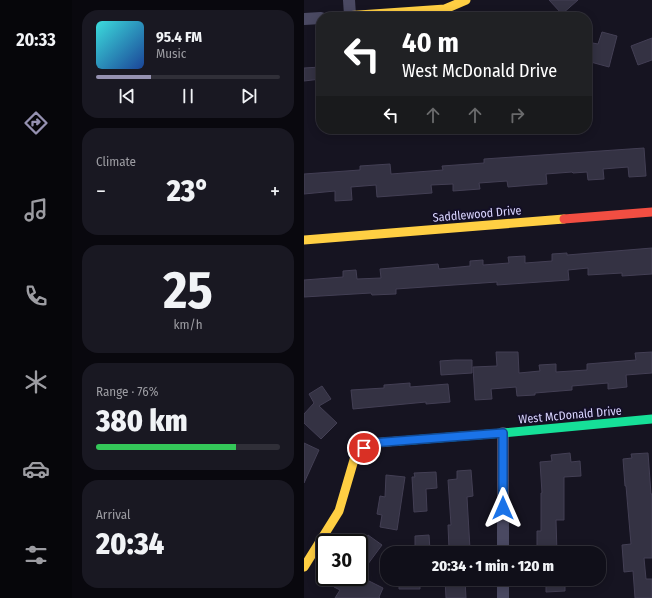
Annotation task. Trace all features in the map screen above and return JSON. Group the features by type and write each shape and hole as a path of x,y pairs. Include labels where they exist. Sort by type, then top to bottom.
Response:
{"street":[{"path":"349,0 350,12"},
{"path":"398,12 445,9 466,0"},
{"path":"304,19 316,18"},
{"name":"Saddlewood Drive","path":"304,240 652,212"},
{"name":"West McDonald Drive","path":"304,567 340,511 356,453 372,443 503,433 652,419"},
{"path":"503,433 503,546"},
{"path":"503,586 503,598"}],"building":[{"path":"549,0 578,0 564,12 560,12"},
{"path":"602,32 617,36 609,67 592,62 592,43 598,44"},
{"path":"652,38 652,60 638,65 631,46"},
{"path":"316,67 316,80 304,81 304,68"},
{"path":"644,148 646,176 629,177 628,167 603,169 604,179 588,180 587,172 546,174 547,184 508,187 507,181 479,183 480,189 453,191 453,184 431,185 432,193 377,197 376,185 351,187 352,200 335,201 335,191 304,194 304,174 360,170 360,166 390,164 391,174 443,170 442,166 484,163 484,159"},
{"path":"652,248 652,274 622,276 622,273 588,275 588,268 568,270 569,280 497,285 497,282 396,289 396,294 372,295 371,293 304,297 304,280 343,277 343,271 356,270 357,279 381,278 380,269 438,264 439,269 470,266 470,261 483,260 483,265 509,263 508,257 525,256 525,263 552,261 552,254 567,253 567,255"},
{"path":"496,352 518,352 519,373 540,371 539,365 556,364 556,372 587,370 587,364 636,360 635,353 652,352 652,373 626,375 627,387 608,389 608,383 572,386 572,390 517,396 516,387 491,389 492,399 475,400 473,367 497,366"},
{"path":"472,360 472,373 441,375 440,361"},
{"path":"410,383 410,387 448,384 450,402 426,404 426,402 353,409 351,390 384,388 384,385"},
{"path":"322,386 331,399 319,406 337,423 321,439 304,423 304,414 314,403 309,394"},
{"path":"304,443 319,450 304,483"},
{"path":"570,453 571,462 580,461 581,476 564,477 564,520 556,520 557,546 537,546 537,531 541,531 542,493 540,462 552,461 551,455"},
{"path":"648,453 652,494 652,558 644,558 646,579 652,579 652,598 635,598 633,571 624,572 622,545 631,544 623,459 632,458 631,454"},
{"path":"471,470 473,496 467,497 470,546 449,546 448,525 451,525 448,480 457,479 457,471"},
{"path":"436,472 437,488 426,489 427,511 414,512 412,477 415,477 414,473"},
{"path":"386,475 405,477 397,530 380,527 382,515 377,514 380,496 385,497"},
{"path":"368,535 382,545 368,564"},
{"path":"429,535 430,546 415,546 415,536"},
{"path":"368,580 383,588 379,597 380,598 335,598 340,590 334,587 368,586"},
{"path":"399,586 420,586 420,589 399,589"},
{"path":"445,586 465,586 466,598 446,598"},
{"path":"546,586 565,586 565,591 546,592"}],"traffic: fast":[{"path":"399,441 652,419"}],"traffic: slow":[{"path":"402,12 445,9 466,0"},
{"path":"304,240 564,219"},
{"path":"304,567 339,511 356,453 372,443 399,441"}],"traffic: jam":[{"path":"564,219 652,212"}],"route":[{"path":"364,448 372,443 503,433 503,508"}]}
